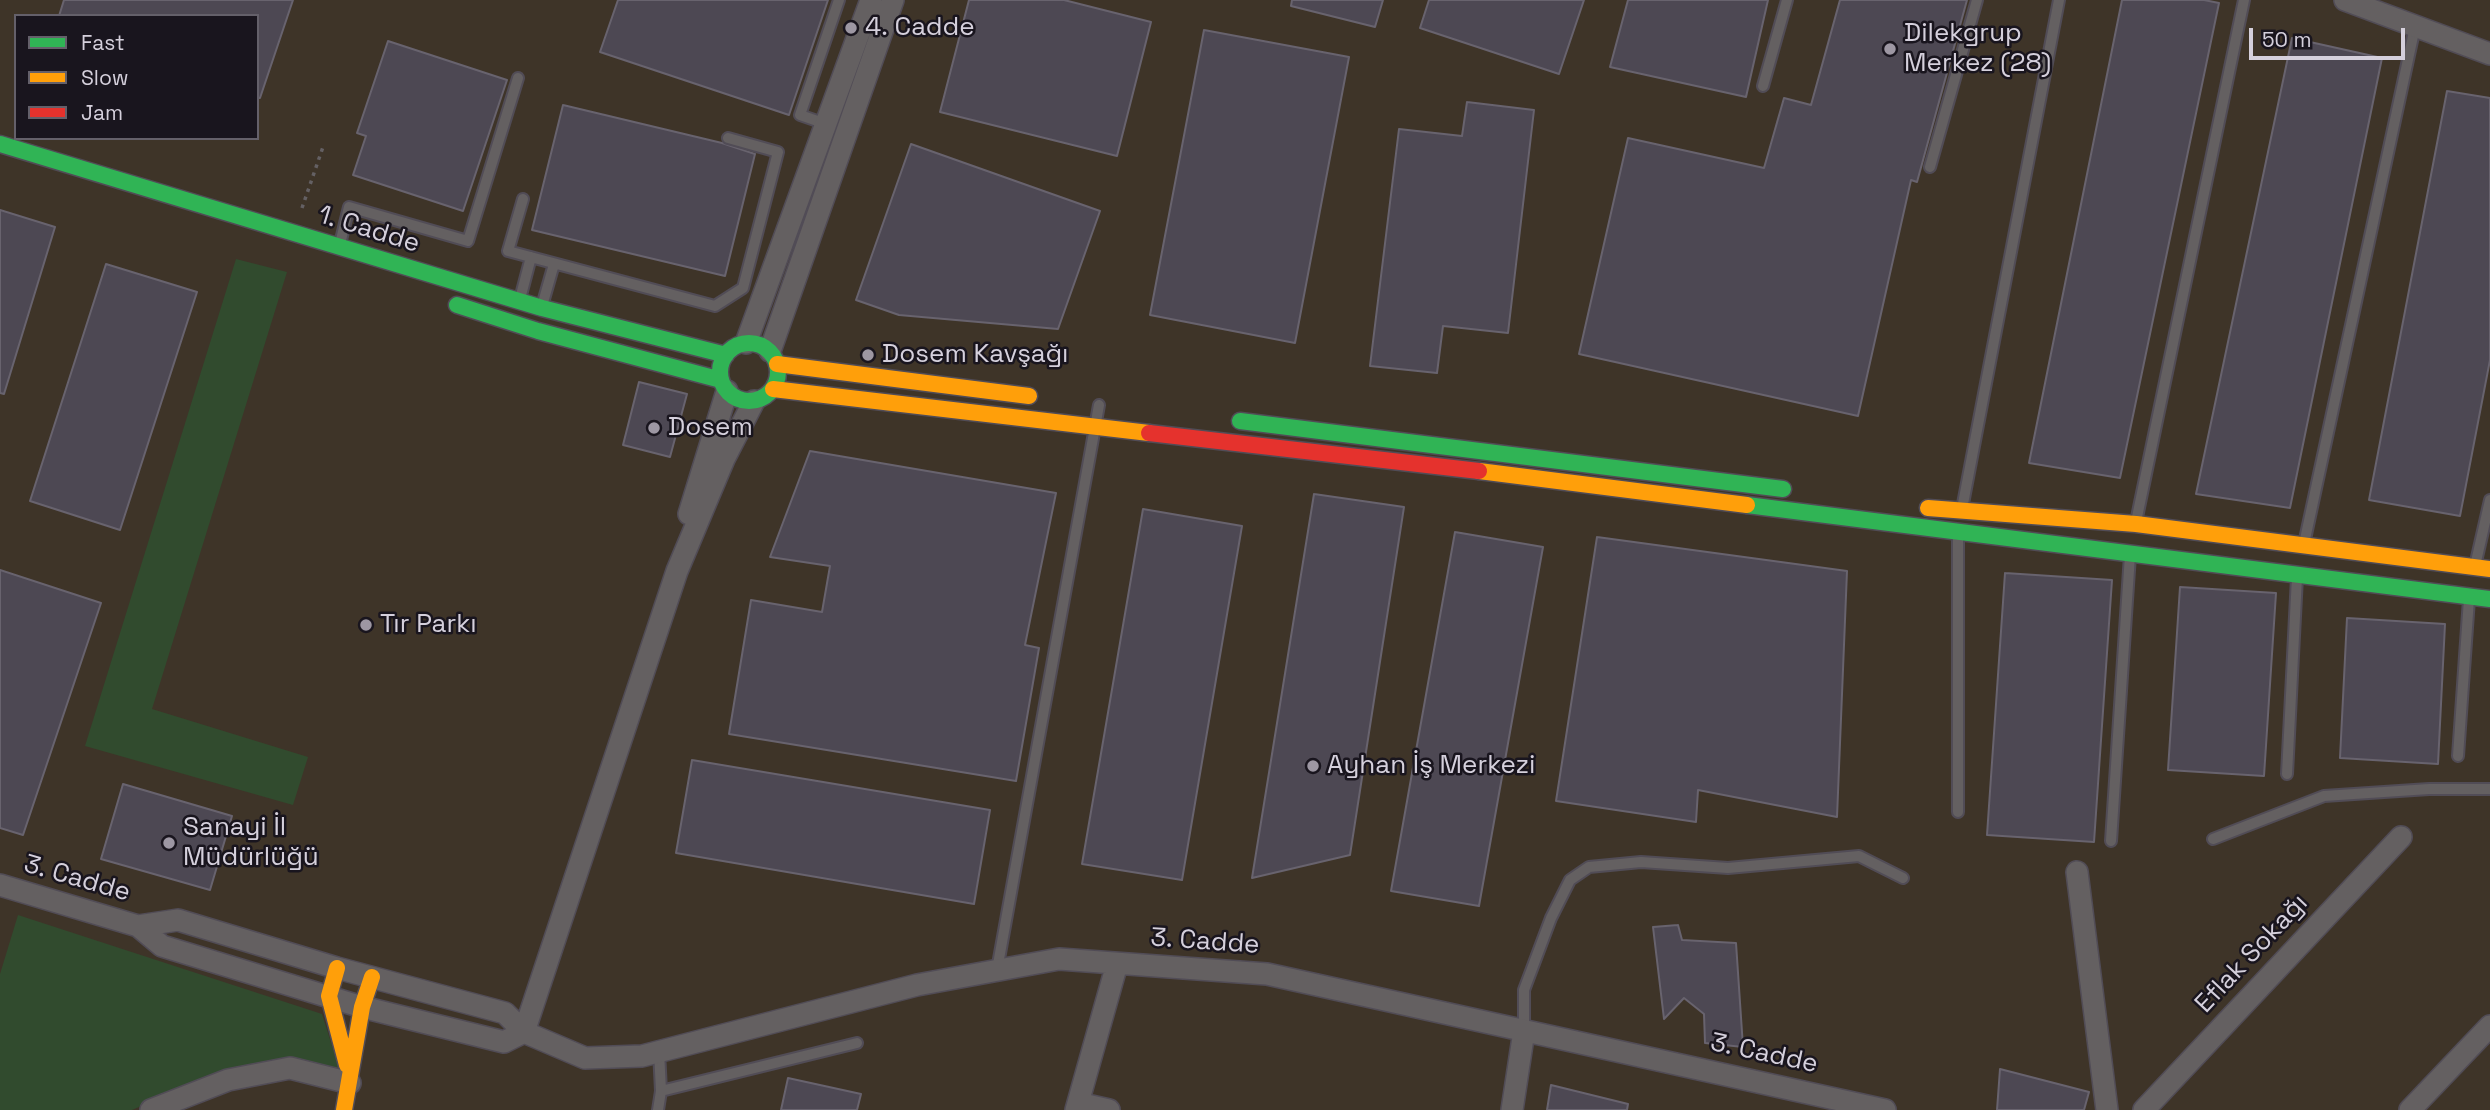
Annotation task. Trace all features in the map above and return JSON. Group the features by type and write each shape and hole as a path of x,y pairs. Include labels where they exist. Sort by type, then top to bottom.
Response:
{"street":[{"path":"746,343 871,0"},
{"path":"773,389 778,372 773,357 893,0"},
{"path":"2345,0 2490,54"},
{"path":"826,124 847,132"},
{"name":"1. Cadde","path":"0,144 519,302 726,355"},
{"path":"334,265 339,247"},
{"path":"445,301 536,331 724,386 744,400 754,401"},
{"path":"514,324 519,302"},
{"path":"536,331 542,308"},
{"path":"677,571 693,498 724,386 720,371 726,355 746,343 754,344 773,357 1045,398"},
{"path":"138,926 162,946 362,1007 504,1042 524,1031 677,571 724,459 754,401 773,389 1096,425 1958,534 2133,538 2476,580"},
{"path":"1223,419 1797,490"},
{"path":"1906,505 2300,560 2476,580 2490,599"},
{"name":"Eflak Sokağı","path":"2144,1110 2401,837"},
{"path":"2077,872 2107,1110"},
{"name":"3. Cadde","path":"0,885 138,926 178,920 337,968 505,1013 524,1031 585,1058 642,1056 917,985 1059,960 1267,974 1885,1110"},
{"path":"1110,1110 1077,1107 1117,964"},
{"path":"337,968 329,996 350,1083"},
{"path":"344,1110 362,1007 372,977"},
{"path":"2410,1110 2490,1026"},
{"path":"1512,1110 1524,1031"},
{"path":"151,1110 228,1080 290,1068 350,1083"}],"lane":[{"path":"826,124 800,115 839,0"},
{"path":"1763,86 1787,0"},
{"path":"1930,167 1977,0"},
{"path":"1958,812 1958,534 2059,0"},
{"path":"2111,841 2133,538 2244,0"},
{"path":"2287,774 2300,560 2416,27"},
{"path":"339,247 349,207 468,242 518,78"},
{"path":"523,199 508,251 715,306 743,288 778,152 727,138"},
{"path":"519,302 531,257"},
{"path":"542,308 554,264"},
{"path":"996,970 1099,405"},
{"path":"2458,756 2476,580 2490,500"},
{"path":"2213,839 2324,796 2430,789 2490,789"},
{"path":"1524,1031 1524,990 1551,918 1570,880 1588,867 1641,862 1728,868 1859,856 1903,878"},
{"path":"661,1091 857,1043"},
{"path":"658,1110 661,1091 659,1051"}],"path":[{"path":"293,233 324,144"}],"shaded area":[{"path":"0,0 2490,0 2490,1110 0,1110"}],"green space":[{"path":"236,259 287,272 152,709 308,757 293,805 85,746"},
{"path":"18,915 322,1014 340,1071 166,1095 132,1110 0,1110 0,974"}],"building":[{"path":"64,0 293,0 260,98 259,14 60,14"},
{"path":"618,0 828,0 789,115 600,52"},
{"path":"969,0 1064,0 1151,22 1117,156 940,112"},
{"path":"1292,0 1383,0 1375,27 1291,6"},
{"path":"1429,0 1584,0 1559,74 1420,28"},
{"path":"1628,0 1768,0 1746,97 1610,67"},
{"path":"1840,0 1967,0 1917,182 1911,180 1858,416 1579,354 1628,138 1764,168 1784,98 1811,105"},
{"path":"2122,0 2204,0 2219,3 2120,478 2029,463"},
{"path":"1204,30 1349,57 1295,343 1150,315"},
{"path":"2292,38 2382,58 2290,508 2196,494"},
{"path":"388,41 507,80 463,211 353,175 366,136 357,133"},
{"path":"2447,91 2490,98 2490,360 2460,516 2369,500"},
{"path":"1467,102 1534,110 1508,333 1443,326 1437,373 1370,366 1399,129 1462,136"},
{"path":"563,105 722,143 755,154 725,276 532,230"},
{"path":"911,144 1100,211 1058,329 899,315 856,300"},
{"path":"0,210 55,227 4,394 0,393"},
{"path":"106,264 197,292 120,530 30,501"},
{"path":"639,382 687,394 670,457 623,445"},
{"path":"810,451 1056,493 1025,645 1039,648 1016,781 729,734 751,600 822,612 830,566 770,557"},
{"path":"1314,494 1404,507 1350,855 1252,878"},
{"path":"1143,509 1242,526 1182,880 1082,864"},
{"path":"1455,532 1543,547 1479,906 1391,891"},
{"path":"1597,537 1847,571 1837,817 1698,790 1696,822 1556,801"},
{"path":"0,570 101,603 23,835 0,828"},
{"path":"2005,573 2112,580 2094,842 1987,835"},
{"path":"2180,587 2276,593 2264,776 2168,770"},
{"path":"2347,618 2445,624 2438,764 2340,758"},
{"path":"692,760 990,810 974,904 676,853"},
{"path":"123,784 232,816 210,890 101,859"},
{"path":"1678,925 1682,940 1736,943 1743,1047 1705,1043 1704,1014 1684,998 1664,1019 1653,927"},
{"path":"2000,1069 2089,1092 2084,1110 1997,1110"},
{"path":"788,1078 861,1094 857,1110 781,1110"},
{"path":"1551,1085 1628,1104 1627,1110 1547,1110"}],"traffic: fast":[{"path":"0,144 542,308 726,355"},
{"path":"457,305 538,331 721,380"},
{"path":"749,343 760,345 773,356 778,372 776,383 765,396 749,401 738,399 725,388 720,372 722,361 733,348 749,343"},
{"path":"1240,421 1783,489"},
{"path":"1747,505 2490,599"}],"traffic: slow":[{"path":"777,364 1029,396"},
{"path":"773,389 1149,433"},
{"path":"1479,471 1747,505"},
{"path":"1928,508 2136,524 2490,569"},
{"path":"337,968 329,996 347,1065"},
{"path":"344,1110 362,1007 372,977"}],"traffic: jam":[{"path":"1149,433 1479,471"}],"place":[{"name":"4. Cadde","path":"851,28"},
{"name":"Dilekgrup Merkez (28)","path":"1890,49"},
{"name":"Dosem Kavşağı","path":"868,355"},
{"name":"Dosem","path":"654,428"},
{"name":"Tır Parkı","path":"366,625"},
{"name":"Ayhan İş Merkezi","path":"1313,766"},
{"name":"Sanayi İl Müdürlüğü","path":"169,843"}]}
